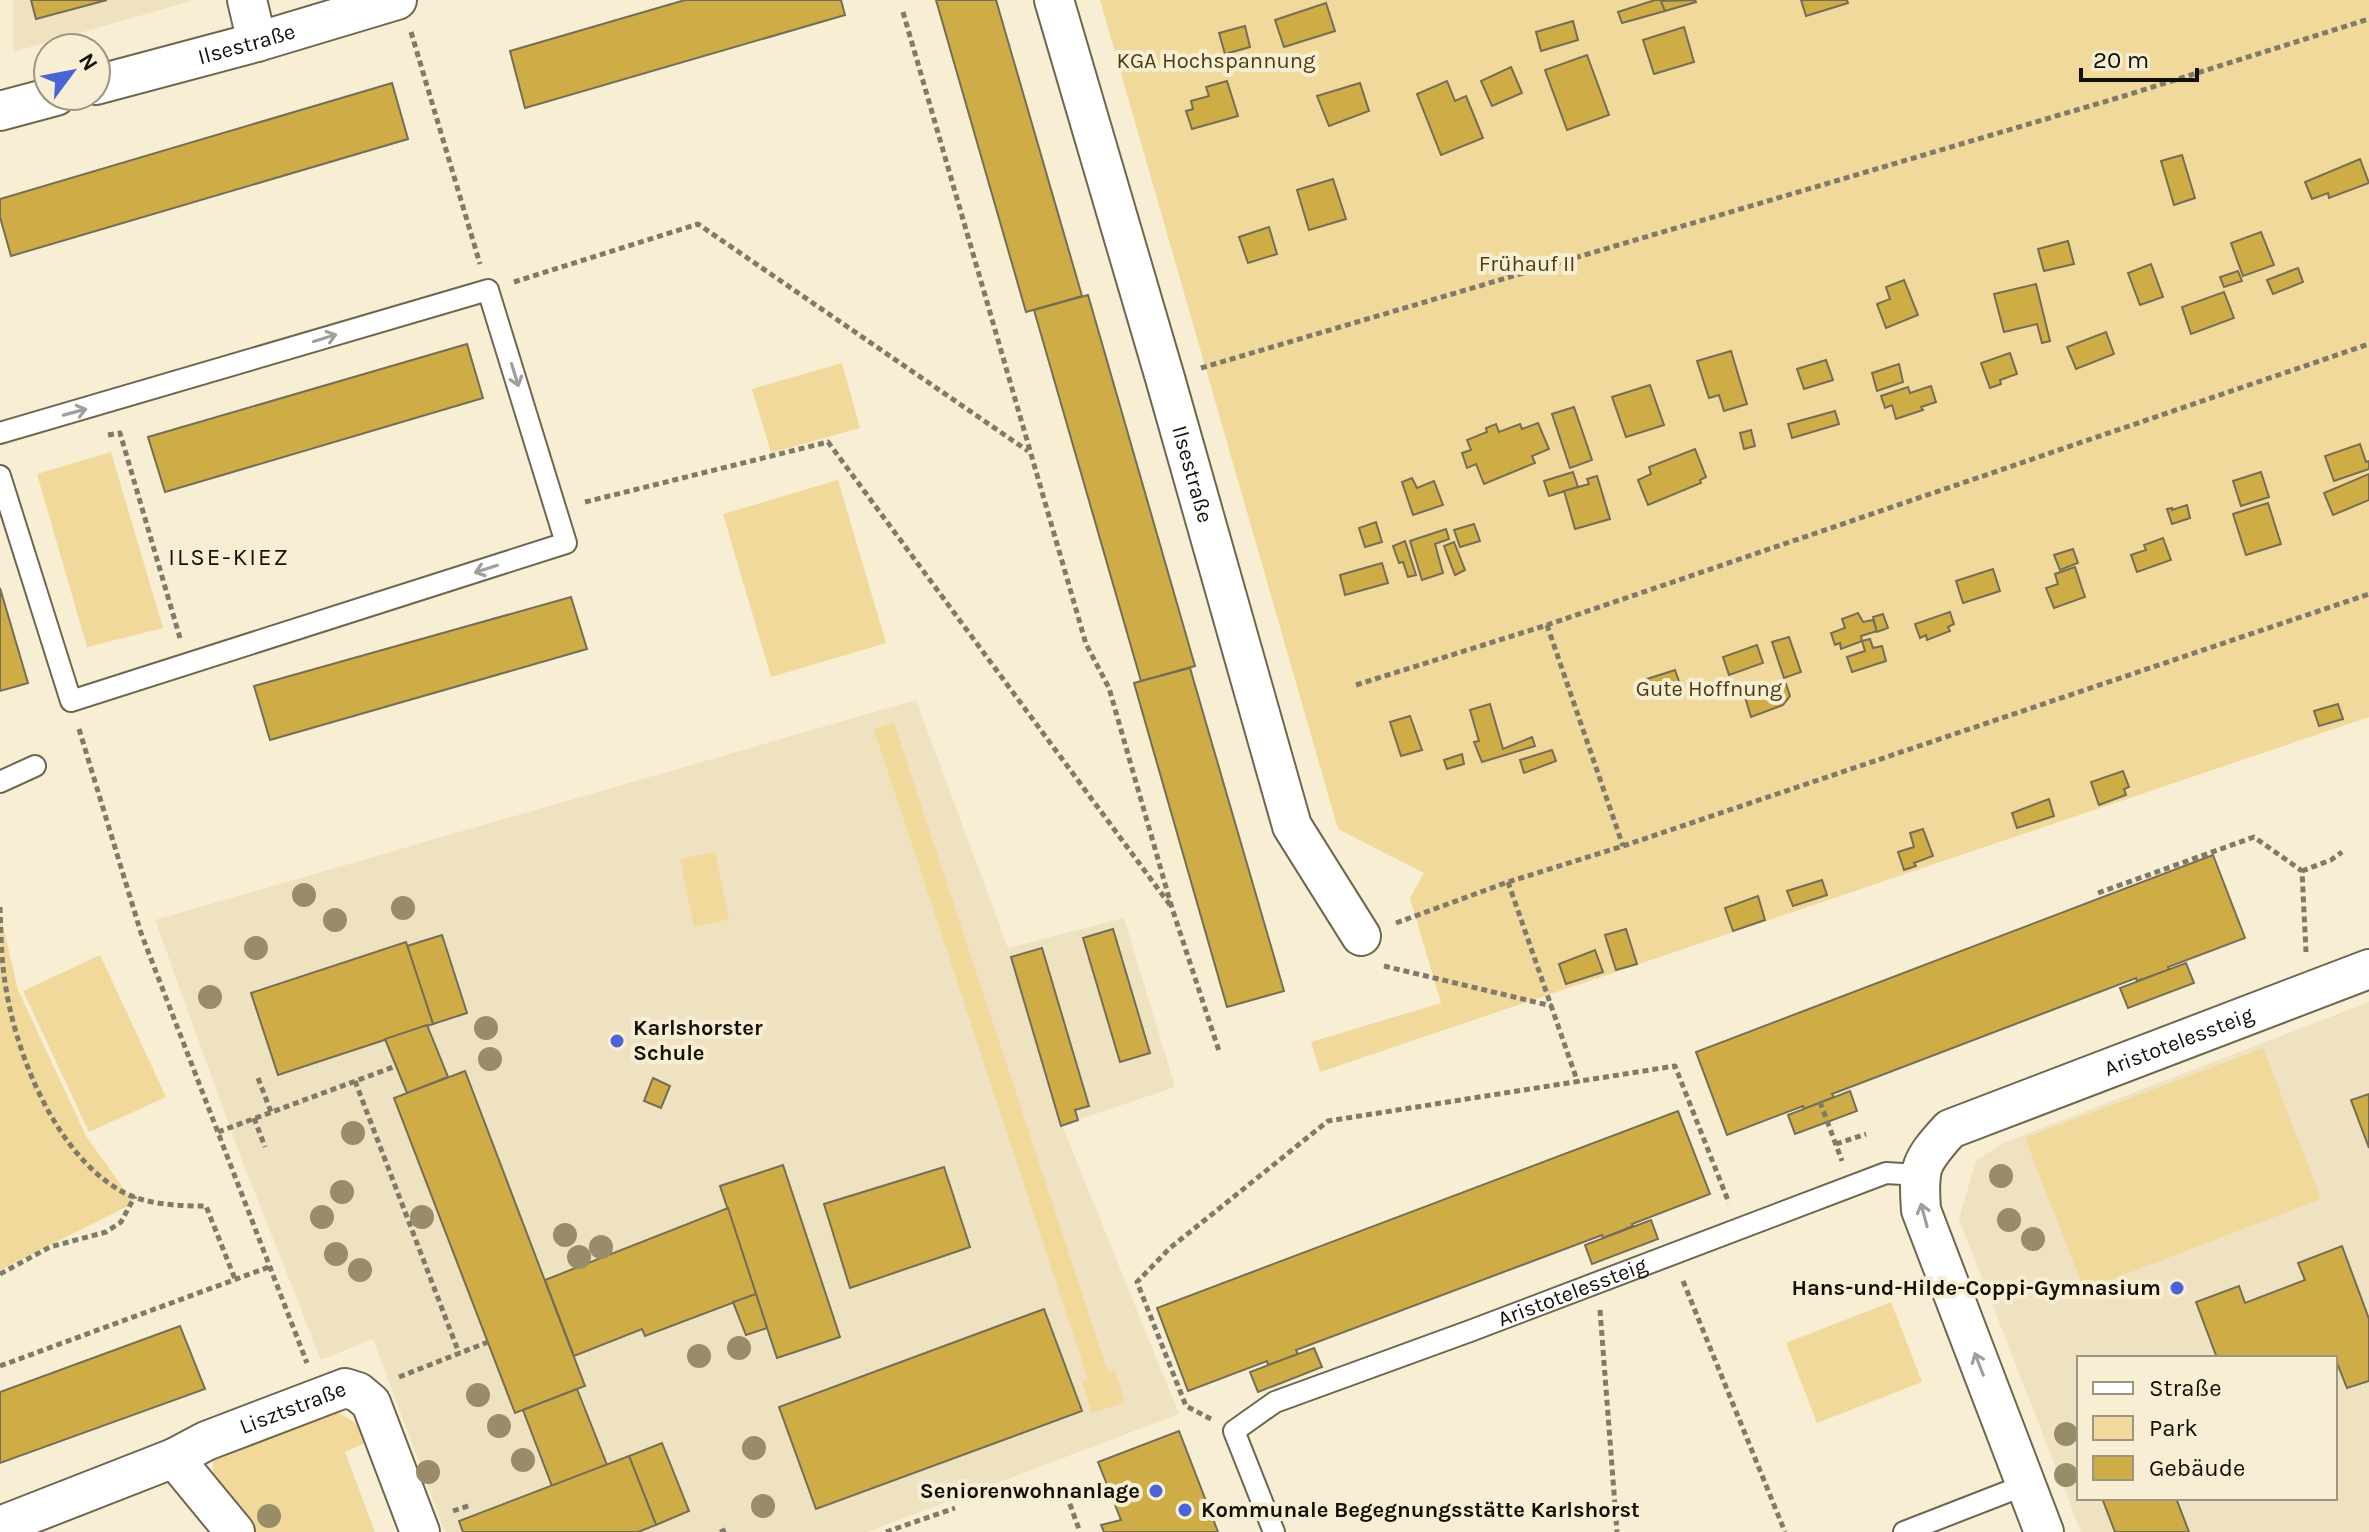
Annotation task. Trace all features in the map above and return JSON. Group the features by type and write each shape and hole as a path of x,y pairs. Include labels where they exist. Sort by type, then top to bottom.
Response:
{"street":[{"path":"247,0 257,42"},
{"name":"Ilsestraße","path":"1054,0 1292,826 1361,936"},
{"name":"Ilsestraße","path":"112,81 257,42 402,11"},
{"path":"0,111 32,102"},
{"name":"Aristotelessteig","path":"1919,1175 1930,1151 1950,1129 2369,969"},
{"path":"1919,1175 1921,1210 2044,1532"},
{"name":"Lisztstraße","path":"0,1526 174,1458 206,1441 345,1388 358,1392 371,1403 420,1532"},
{"path":"174,1458 235,1532"}],"lane":[{"path":"0,433 488,290 566,543 71,701 0,476"},
{"path":"0,782 35,766"},
{"name":"Aristotelessteig","path":"1234,1431 1275,1402 1738,1227 1886,1173 1919,1175"},
{"path":"1234,1431 1274,1532"},
{"path":"1904,1532 2025,1485"}],"path":[{"path":"402,11 488,290 698,224 1029,452"},
{"path":"903,12 1086,644 1109,688 1172,908 1219,1051"},
{"path":"1241,356 2124,96 2369,19"},
{"path":"1356,685 1547,625 2369,344"},
{"path":"89,408 98,437 120,433 187,664"},
{"path":"557,509 828,442 1172,908"},
{"path":"1552,1006 1376,964 1361,936 1508,882 2369,594"},
{"path":"1547,625 1623,846"},
{"path":"71,701 141,933 320,1398"},
{"path":"2098,893 2254,837 2302,871"},
{"path":"2302,871 2331,860 2342,852"},
{"path":"2302,871 2307,962"},
{"path":"1508,882 1578,1083"},
{"path":"0,907 4,976 16,1030 34,1080 55,1124 82,1160 122,1192 169,1205 206,1206 235,1279"},
{"path":"218,1132 396,1066"},
{"path":"1234,1431 1186,1406 1137,1282 1170,1248 1328,1121 1675,1066 1738,1227"},
{"path":"258,1078 271,1112"},
{"path":"355,1081 459,1353"},
{"path":"1820,1102 1852,1186"},
{"path":"253,1118 265,1147"},
{"path":"1836,1144 1866,1134"},
{"path":"0,1274 50,1247 106,1232 121,1222 135,1196"},
{"path":"1672,1253 1785,1532"},
{"path":"0,1366 269,1267"},
{"path":"1598,1281 1617,1532"},
{"path":"424,1290 433,1286"},
{"path":"395,1379 488,1342"},
{"path":"1063,1485 1080,1532"},
{"path":"886,1532 955,1508"},
{"path":"720,1532 728,1529"}],"shaded area":[{"path":"13,0 195,0 83,32 32,32 32,47 13,52"},
{"name":"Karlshorster Schule","path":"916,700 1008,948 1124,918 1175,1087 1062,1125 1179,1414 867,1532 445,1532 373,1339 321,1360 240,1155 155,920"},
{"name":"Hans-und-Hilde-Coppi-Gymnasium","path":"2369,1002 2369,1532 2081,1532 1959,1219 1976,1161 2003,1143"}],"green space":[{"path":"1100,0 2369,0 2369,717 1320,1072 1311,1042 1441,1003 1410,898 1424,873 1338,829"},
{"path":"842,363 860,428 771,453 752,389"},
{"path":"111,452 163,628 87,647 37,474"},
{"path":"838,480 886,643 771,677 723,514"},
{"path":"894,723 1108,1372 1115,1371 1125,1402 1092,1413 1082,1382 1088,1379 874,729"},
{"path":"715,852 729,919 694,927 680,859"},
{"path":"0,913 18,990 86,1136 134,1203 0,1270"},
{"path":"100,955 166,1097 89,1132 23,991"},
{"path":"2263,1048 2321,1199 2084,1290 2025,1138"},
{"path":"1891,1302 1922,1382 1817,1423 1786,1343"},
{"path":"335,1411 358,1424 372,1440 345,1452 375,1532 256,1532 213,1478 213,1459 228,1447"}],"building":[{"path":"31,0 107,0 36,19"},
{"path":"685,0 841,0 845,15 525,108 510,51"},
{"path":"936,0 996,0 1082,296 1026,312"},
{"path":"1661,0 1665,11 1622,23 1618,12"},
{"path":"1695,0 1665,11 1661,1"},
{"path":"1801,0 1847,0 1848,3 1806,16"},
{"path":"1326,3 1335,31 1284,47 1275,20"},
{"path":"1573,21 1578,40 1541,51 1536,32"},
{"path":"1245,26 1250,47 1225,54 1219,33"},
{"path":"1684,27 1694,62 1654,74 1643,40"},
{"path":"1587,55 1609,115 1567,130 1545,70"},
{"path":"1511,67 1522,93 1492,106 1481,81"},
{"path":"1227,81 1238,116 1192,129 1186,111 1193,109 1191,101 1209,96 1206,87"},
{"path":"1447,81 1455,101 1466,96 1483,138 1441,155 1417,94"},
{"path":"392,83 408,139 11,256 0,217 0,199"},
{"path":"1360,83 1369,111 1329,126 1317,96"},
{"path":"2182,155 2195,198 2174,205 2161,161"},
{"path":"2360,159 2369,183 2329,198 2328,193 2312,199 2305,182"},
{"path":"1333,179 1346,219 1309,230 1297,190"},
{"path":"1269,227 1277,254 1248,263 1239,237"},
{"path":"2261,232 2274,265 2243,276 2231,243"},
{"path":"2068,241 2074,264 2044,271 2038,249"},
{"path":"2151,264 2163,297 2140,305 2128,273"},
{"path":"2298,268 2303,282 2273,294 2267,280"},
{"path":"2238,271 2242,281 2224,287 2220,277"},
{"path":"1904,280 1918,315 1886,328 1877,304 1890,299 1886,287"},
{"path":"2036,284 2050,341 2042,343 2037,324 2004,332 1994,294"},
{"path":"2224,292 2234,318 2191,334 2182,307"},
{"path":"1088,295 1195,666 1141,681 1034,310"},
{"path":"2106,332 2114,354 2076,369 2067,347"},
{"path":"467,344 483,398 165,492 148,437"},
{"path":"1731,351 1747,404 1724,411 1719,395 1709,398 1697,361"},
{"path":"2010,353 2017,374 2000,380 2001,384 1990,388 1981,363"},
{"path":"1826,360 1833,380 1804,389 1797,369"},
{"path":"1899,364 1903,382 1877,391 1872,373"},
{"path":"1650,385 1664,425 1626,437 1612,397"},
{"path":"1931,386 1936,402 1896,419 1892,405 1885,408 1881,396 1908,387 1910,393"},
{"path":"1574,407 1592,460 1570,468 1552,414"},
{"path":"1835,411 1839,424 1792,438 1788,424"},
{"path":"1538,423 1549,449 1532,456 1535,463 1484,484 1476,464 1467,468 1462,453 1471,450 1467,440 1487,432 1486,428 1496,424 1499,432 1520,424 1522,429"},
{"path":"1751,430 1755,446 1744,449 1740,433"},
{"path":"2360,444 2366,462 2369,461 2369,469 2334,481 2325,456"},
{"path":"1695,449 1706,477 1700,480 1701,483 1648,505 1638,480 1651,474 1649,467"},
{"path":"1573,472 1578,487 1549,496 1544,481"},
{"path":"2261,472 2269,497 2241,506 2233,481"},
{"path":"2369,474 2369,500 2333,515 2324,493"},
{"path":"1597,476 1610,519 1575,529 1564,491 1589,484 1587,479"},
{"path":"1412,478 1417,488 1434,481 1443,505 1413,515 1402,482"},
{"path":"2268,503 2281,544 2246,555 2233,514"},
{"path":"2187,505 2190,518 2172,524 2167,509"},
{"path":"1376,522 1382,542 1365,547 1359,528"},
{"path":"1474,524 1480,541 1460,547 1454,530"},
{"path":"1446,529 1449,539 1435,544 1443,573 1422,580 1410,541"},
{"path":"2163,538 2171,560 2137,572 2131,555 2146,550 2144,545"},
{"path":"1405,541 1416,575 1408,577 1393,546"},
{"path":"1454,542 1465,570 1455,575 1444,546"},
{"path":"2073,549 2078,563 2060,570 2054,555"},
{"path":"1382,563 1388,583 1345,595 1340,575"},
{"path":"2075,567 2085,597 2054,608 2046,588 2058,584 2055,574"},
{"path":"1993,569 2000,591 1963,603 1956,581"},
{"path":"0,588 28,683 0,691"},
{"path":"571,597 587,649 270,740 254,686"},
{"path":"1950,612 1954,624 1948,627 1950,631 1927,640 1926,635 1920,638 1915,624"},
{"path":"1858,613 1863,622 1873,620 1877,631 1861,636 1862,641 1841,649 1840,643 1835,645 1831,633 1845,628 1842,619"},
{"path":"1883,614 1888,628 1877,632 1873,617"},
{"path":"1789,637 1801,672 1784,678 1772,642"},
{"path":"1870,639 1873,648 1882,646 1886,661 1852,672 1847,657 1865,651 1862,641"},
{"path":"1757,645 1763,663 1729,675 1723,657"},
{"path":"1190,668 1284,991 1227,1007 1134,683"},
{"path":"1675,670 1681,687 1653,696 1647,679"},
{"path":"1786,684 1790,696 1783,705 1751,717 1745,697"},
{"path":"1490,704 1503,749 1532,737 1535,746 1482,762 1474,742 1479,741 1470,710"},
{"path":"2338,704 2343,719 2319,726 2314,711"},
{"path":"1410,716 1422,750 1401,756 1390,722"},
{"path":"1552,750 1556,761 1524,773 1520,760"},
{"path":"1462,754 1464,764 1447,769 1444,760"},
{"path":"2123,771 2129,787 2124,789 2126,795 2099,805 2091,782"},
{"path":"2049,799 2054,816 2017,828 2012,813"},
{"path":"1923,829 1933,856 1904,870 1898,852 1914,847 1910,833"},
{"path":"2213,855 2245,938 2168,967 2169,970 2137,981 2136,978 1832,1094 1834,1097 1804,1109 1803,1106 1727,1135 1696,1052"},
{"path":"1822,880 1827,895 1793,906 1787,891"},
{"path":"1758,896 1765,920 1733,931 1725,908"},
{"path":"1113,929 1150,1053 1120,1062 1083,938"},
{"path":"1626,929 1637,964 1616,970 1605,935"},
{"path":"442,935 467,1013 433,1024 407,946"},
{"path":"406,942 433,1024 278,1075 251,993"},
{"path":"1042,948 1089,1106 1075,1110 1078,1120 1061,1126 1011,957"},
{"path":"1595,950 1603,972 1566,984 1559,964"},
{"path":"2186,963 2194,983 2128,1008 2120,988"},
{"path":"427,1025 448,1077 407,1093 385,1039"},
{"path":"465,1071 585,1386 515,1413 394,1098"},
{"path":"653,1078 670,1086 661,1108 644,1101"},
{"path":"1850,1091 1857,1111 1795,1134 1788,1115"},
{"path":"2369,1094 2369,1148 2351,1100"},
{"path":"1678,1111 1710,1194 1603,1238 1602,1235 1296,1350 1298,1354 1268,1365 1267,1361 1188,1391 1157,1308"},
{"path":"783,1165 840,1337 777,1358 720,1186"},
{"path":"944,1167 970,1247 850,1288 824,1204"},
{"path":"728,1208 756,1294 645,1336 642,1329 574,1356 545,1280"},
{"path":"1651,1220 1658,1239 1592,1264 1585,1245"},
{"path":"2342,1246 2369,1319 2369,1381 2347,1388 2337,1356 2216,1356 2196,1302 2239,1286 2245,1303 2305,1280 2298,1263"},
{"path":"756,1294 767,1328 746,1335 733,1302"},
{"path":"1044,1309 1082,1411 816,1509 779,1407"},
{"path":"180,1326 205,1389 0,1463 0,1392"},
{"path":"1314,1348 1322,1367 1258,1392 1250,1372"},
{"path":"577,1389 607,1465 552,1486 523,1410"},
{"name":"Seniorenwohnanlage","path":"1179,1431 1218,1532 1104,1532 1101,1525 1121,1520 1098,1462"},
{"path":"662,1443 689,1511 656,1525 629,1456"},
{"path":"629,1456 656,1525 638,1532 463,1532 459,1521"},
{"path":"2103,1500 2177,1500 2189,1532 2115,1532"}],"place":[{"name":"Karlshorster Schule","path":"617,1041"},
{"name":"Hans-und-Hilde-Coppi-Gymnasium","path":"2177,1288"},
{"name":"Seniorenwohnanlage","path":"1156,1491"},
{"name":"Kommunale Begegnungsstätte Karlshorst","path":"1185,1510"}],"district":[{"name":"ILSE-KIEZ","path":"229,557"}],"park label":[{"name":"KGA Hochspannung","path":"1216,61"},
{"name":"Frühauf II","path":"1527,264"},
{"name":"Gute Hoffnung","path":"1709,689"}]}
